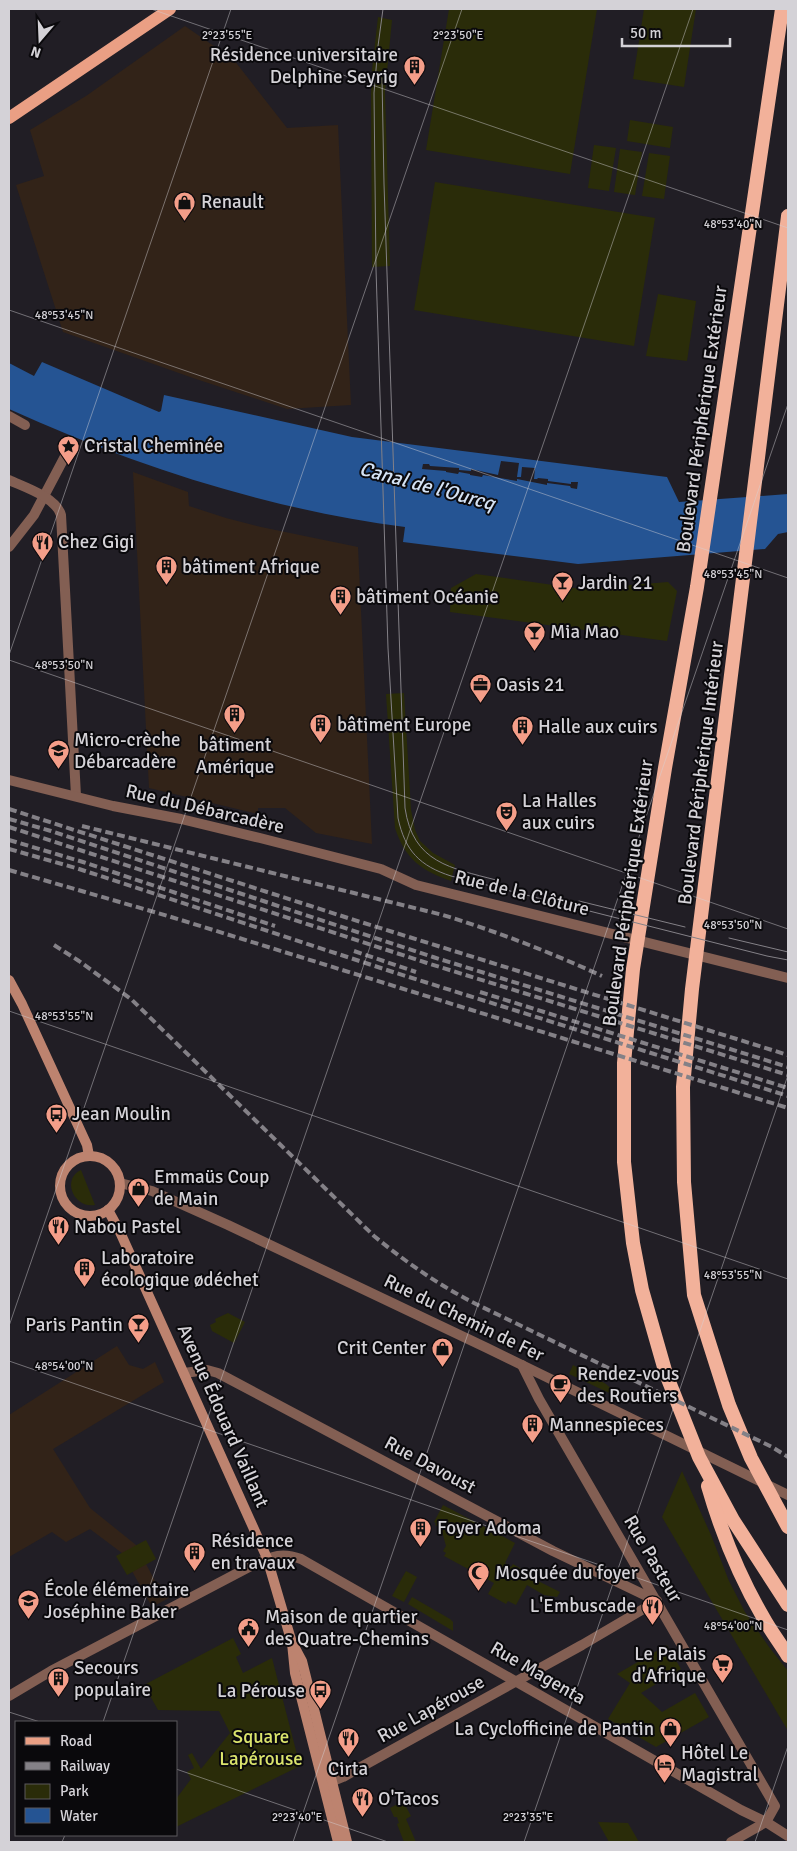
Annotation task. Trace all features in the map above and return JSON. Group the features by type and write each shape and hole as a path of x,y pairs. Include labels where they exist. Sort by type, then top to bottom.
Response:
{"highway":[{"name":"Boulevard Périphérique Extérieur","path":"782,9 717,439 718,448 632,969 624,1063 624,1162 633,1243 642,1290 666,1374 699,1456 733,1520 788,1605"},
{"name":"Boulevard Périphérique Intérieur","path":"788,216 692,989 683,1087 684,1182 694,1295 729,1405 751,1458 788,1527"},
{"path":"699,1456 718,1520 748,1590 763,1618 788,1656"}],"main road":[{"path":"9,118 170,9"},
{"path":"9,980 87,1145 89,1156"},
{"path":"89,1156 98,1157 110,1163 117,1172 120,1183 117,1198 108,1210 94,1215 80,1214 68,1206 62,1196 60,1184 65,1170 77,1159 89,1156"},
{"name":"Avenue Édouard Vaillant","path":"108,1210 120,1232 267,1558 292,1643 296,1673 347,1842"},
{"name":"Avenue Édouard Vaillant","path":"328,1784 338,1842"}],"street":[{"path":"9,416 25,425"},
{"path":"9,547 34,515 72,443"},
{"path":"9,480 56,505 61,514 76,796"},
{"name":"Rue du Débarcadère","path":"9,780 260,838 381,869 393,875"},
{"name":"Rue de la Clôture","path":"393,875 416,885 788,978"},
{"name":"Rue du Chemin de Fer","path":"120,1183 138,1187 168,1198 522,1365 788,1495"},
{"name":"Rue Pasteur","path":"522,1365 544,1407 775,1806 766,1822"},
{"name":"Rue Davoust","path":"184,1374 207,1370 218,1373 553,1551 657,1601"},
{"name":"Rue Magenta","path":"267,1558 284,1554 301,1559 788,1836"},
{"path":"9,1696 51,1671 267,1558"},
{"name":"Rue Lapérouse","path":"328,1784 516,1682 657,1601"},
{"path":"730,1842 766,1822"}],"shaded area":[{"name":"Renault","path":"185,26 234,60 287,128 338,125 351,405 287,409 63,332 16,185 44,176 30,130 86,96"},
{"path":"133,472 188,492 189,506 261,527 358,547 372,844 316,833 285,808 258,808 258,814 149,788"},
{"path":"117,1346 129,1365 143,1369 155,1362 164,1382 53,1449 90,1508 136,1545 155,1581 160,1584 169,1598 152,1607 122,1553 90,1529 66,1542 52,1532 9,1557 9,1415"}],"green space":[{"path":"449,9 597,9 570,174 426,150"},
{"path":"644,9 696,9 684,87 633,79"},
{"path":"378,17 392,20 385,92 390,266 372,267 371,94"},
{"path":"630,120 673,127 670,148 627,141"},
{"path":"594,145 616,148 609,191 588,188"},
{"path":"620,149 642,152 635,195 614,192"},
{"path":"649,153 670,156 664,199 642,196"},
{"path":"435,182 655,218 634,346 414,310"},
{"path":"658,294 696,301 687,361 646,356"},
{"name":"Jardin 21","path":"476,574 581,589 668,582 677,591 667,641 450,612 451,588"},
{"path":"404,693 411,810 415,830 420,841 433,853 455,865 451,881 431,873 409,856 395,828 386,694"},
{"path":"81,1170 95,1205 81,1202 73,1192 72,1180 75,1174"},
{"path":"228,1313 245,1322 234,1343 212,1331 210,1325 216,1322 215,1319"},
{"path":"573,1365 606,1384 622,1399 569,1374"},
{"path":"682,1471 711,1535 729,1581 745,1612 788,1671 788,1731 662,1517"},
{"path":"443,1505 515,1543 505,1563 511,1567 513,1564 525,1571 524,1574 560,1592 557,1597 544,1595 527,1585 516,1605 508,1601 506,1604 488,1594 494,1583 444,1556 446,1553 443,1551 446,1546 441,1528 435,1525 436,1523 434,1522"},
{"path":"146,1540 156,1559 127,1575 116,1556"},
{"path":"406,1571 417,1577 404,1602 392,1596"},
{"path":"412,1597 450,1619 453,1622 453,1631 408,1604"},
{"name":"Square Lapérouse","path":"233,1638 241,1654 236,1657 243,1673 272,1658 300,1766 178,1826 178,1796 191,1779 187,1772 194,1768 188,1755 192,1753 201,1769 230,1733 219,1711 158,1710 144,1685"},
{"path":"667,1645 681,1669 641,1693 662,1712 695,1693 709,1717 656,1747 608,1719 630,1683 617,1674"},
{"path":"403,1801 411,1816 406,1819 416,1842 404,1842 397,1824 399,1823 397,1817 394,1817 390,1808"},
{"path":"598,1822 628,1823 639,1842 609,1842"}],"water":[{"name":"Canal de l'Ourcq","path":"42,362 159,412 161,411 164,395 352,437 667,477 679,502 788,494 788,532 778,534 765,549 578,564 403,542 405,527 303,509 202,483 105,449 9,409 9,363 34,376"}],"pier":[{"path":"501,461 519,463 517,477 521,477 522,467 535,468 534,479 548,479 548,481 571,484 571,482 578,482 577,489 570,486 547,483 547,485 517,479 517,481 483,475 482,477 459,472 458,474 422,469 423,464 429,464 430,466 459,468 459,470 471,471 471,469 498,475"}],"tram line":[{"path":"383,9 374,93 376,269 388,648 398,818 405,840 422,862 451,876 788,960"},
{"path":"382,78 405,808 409,826 416,841 425,852 450,866 496,880"},
{"path":"579,901 685,927"},
{"path":"729,938 788,952"}],"railway":[{"path":"9,809 348,918 788,1055"},
{"path":"9,819 51,831 433,957 788,1067"},
{"path":"82,826 443,915 524,943 602,976"},
{"path":"9,827 427,963 788,1075"},
{"path":"9,840 83,862 275,926"},
{"path":"9,849 76,868 393,972 788,1096"},
{"path":"9,870 168,916 788,1108"},
{"path":"54,945 131,999 374,1236 411,1265 478,1305 772,1447 788,1457"},
{"path":"354,951 416,972"},
{"path":"480,992 788,1088"}],"place":[{"name":"Résidence universitaire Delphine Seyrig","path":"414,85"},
{"name":"Renault","path":"185,221"},
{"name":"Cristal Cheminée","path":"68,465"},
{"name":"Chez Gigi","path":"42,561"},
{"name":"bâtiment Afrique","path":"166,586"},
{"name":"Jardin 21","path":"562,602"},
{"name":"bâtiment Océanie","path":"340,616"},
{"name":"Mia Mao","path":"534,651"},
{"name":"Oasis 21","path":"480,704"},
{"name":"bâtiment Amérique","path":"235,733"},
{"name":"bâtiment Europe","path":"321,744"},
{"name":"Halle aux cuirs","path":"522,746"},
{"name":"Micro-crèche Débarcadère","path":"58,770"},
{"name":"La Halles aux cuirs","path":"506,831"},
{"name":"Jean Moulin","path":"56,1133"},
{"name":"Emmaüs Coup de Main","path":"138,1207"},
{"name":"Nabou Pastel","path":"58,1246"},
{"name":"Laboratoire écologique ødéchet","path":"85,1288"},
{"name":"Paris Pantin","path":"139,1344"},
{"name":"Crit Center","path":"442,1367"},
{"name":"Rendez-vous des Routiers","path":"561,1404"},
{"name":"Mannespieces","path":"533,1444"},
{"name":"Foyer Adoma","path":"421,1547"},
{"name":"Résidence en travaux","path":"195,1571"},
{"name":"Mosquée du foyer","path":"479,1592"},
{"name":"École élémentaire Joséphine Baker","path":"28,1620"},
{"name":"L'Embuscade","path":"652,1625"},
{"name":"Maison de quartier des Quatre-Chemins","path":"249,1647"},
{"name":"Le Palais d'Afrique","path":"722,1684"},
{"name":"Secours populaire","path":"58,1698"},
{"name":"La Pérouse","path":"321,1710"},
{"name":"La Cyclofficine de Pantin","path":"670,1748"},
{"name":"Cirta","path":"348,1757"},
{"name":"Hôtel Le Magistral","path":"665,1783"},
{"name":"O'Tacos","path":"362,1818"}]}
